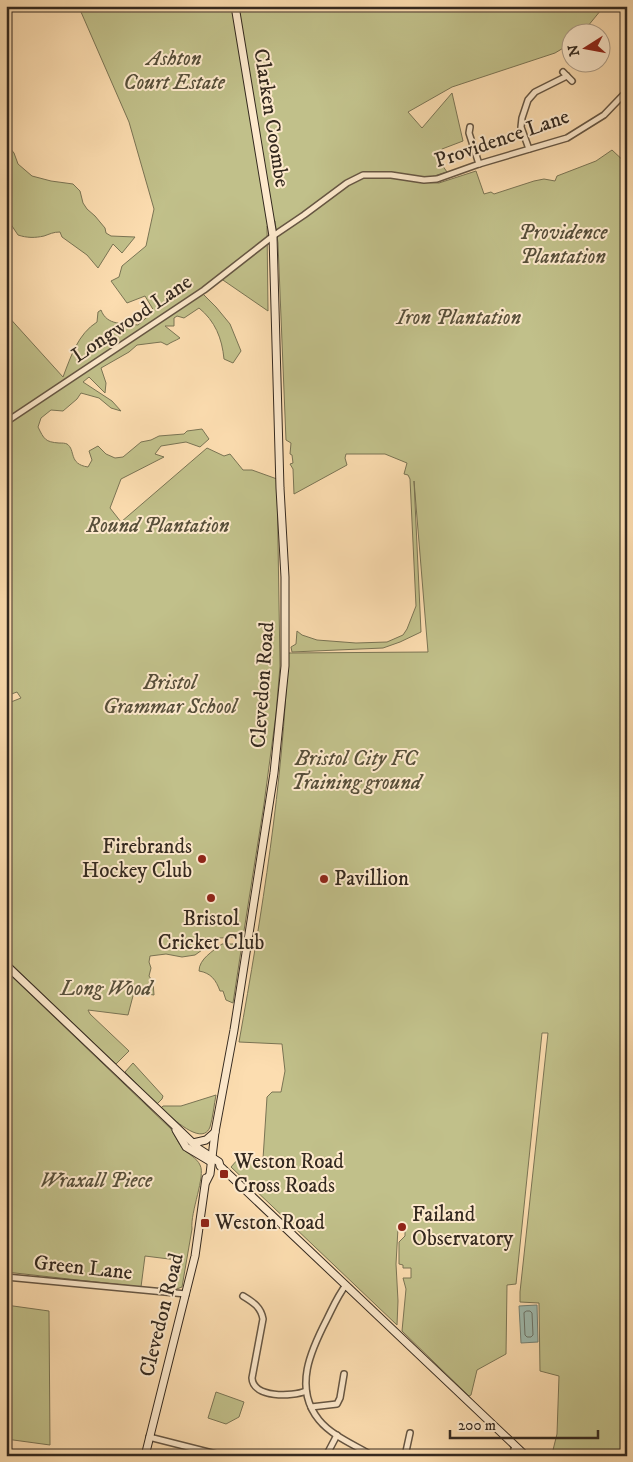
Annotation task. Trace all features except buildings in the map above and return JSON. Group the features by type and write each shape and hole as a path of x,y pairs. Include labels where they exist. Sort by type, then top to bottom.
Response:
{"main road":[{"name":"Clarken Coombe","path":"235,6 273,236"},
{"name":"Clevedon Road","path":"145,1456 196,1251 211,1142 215,1132 235,1023 274,773 285,666 285,577 280,488 273,236"},
{"path":"6,965 526,1456"},
{"path":"174,1125 186,1147 210,1159"},
{"path":"193,1143 206,1140 215,1132"}],"street":[{"path":"563,72 572,81"},
{"path":"529,149 521,127 528,100 536,92 567,76"},
{"name":"Providence Lane","path":"273,236 347,183 363,175 391,175 424,180 437,179 574,135 611,109 627,91"},
{"path":"470,127 469,133 479,164"},
{"name":"Longwood Lane","path":"6,422 204,290 273,236"},
{"name":"Green Lane","path":"6,1277 186,1294"},
{"path":"346,1285 339,1294 313,1348 307,1369 306,1391 311,1407 321,1422 337,1435 373,1456"},
{"path":"243,1296 250,1298 260,1309 263,1319 252,1378 254,1386 270,1393 290,1395 306,1391"},
{"path":"311,1407 337,1404 345,1386 344,1374"},
{"path":"326,1456 337,1435"},
{"path":"404,1456 408,1436"},
{"path":"149,1437 224,1456"},
{"path":"512,1456 515,1446"}],"green space":[{"path":"77,6 601,6 601,10 591,22 560,22 560,50 555,53 452,87 408,112 422,128 452,93 463,141 442,149 440,162 447,172 420,178 419,182 439,183 476,171 484,194 491,192 494,194 534,181 544,179 555,181 557,176 596,161 612,150 627,164 627,1456 547,1456 553,1450 557,1434 559,1376 540,1371 539,1303 520,1302 520,1292 548,1033 542,1033 516,1284 507,1285 506,1354 477,1370 471,1395 469,1396 402,1331 406,1289 403,1278 411,1278 411,1268 403,1268 403,1265 399,1264 399,1242 405,1236 405,1225 399,1222 398,1228 396,1264 397,1325 231,1167 238,1159 263,1159 267,1097 272,1092 281,1092 285,1071 282,1044 239,1042 270,848 281,751 288,653 428,652 414,481 421,632 383,648 292,652 291,647 296,644 297,631 302,635 317,640 356,643 387,642 403,635 416,606 410,479 408,475 404,474 407,463 385,454 346,454 347,465 294,494 293,469 290,464 293,463 292,455 290,454 291,443 286,440 278,243 275,221 267,226 268,311 220,278 201,292 230,324 241,351 233,363 224,359 222,344 217,330 199,308 184,318 177,316 174,318 174,326 165,326 180,338 167,345 161,342 137,345 129,352 101,368 106,383 105,393 89,377 83,382 112,401 121,411 111,408 99,398 81,393 63,411 51,410 41,418 38,427 48,441 67,444 75,460 88,467 92,460 89,451 98,446 106,454 115,458 123,457 141,442 159,436 184,434 187,431 202,429 209,439 200,447 186,442 161,446 155,454 164,457 121,479 110,508 121,522 207,448 224,456 230,454 243,470 252,470 277,479 280,666 276,714 264,804 243,937 219,938 195,955 182,957 166,954 150,956 151,968 149,976 153,982 154,995 134,992 128,1015 88,1010 129,1051 116,1064 6,959 6,704 21,698 17,692 6,696 6,314 63,377 80,339 97,322 98,312 101,310 107,319 111,321 121,324 138,325 154,311 145,296 127,303 111,281 119,277 122,266 146,246 154,209 129,122"},
{"path":"6,143 14,153 18,164 32,176 73,184 80,191 83,203 87,209 105,228 106,233 111,236 135,237 122,253 113,244 98,268 87,255 62,237 60,232 34,237 18,235 10,223 6,221"},
{"path":"222,944 242,944 233,1003 226,1000 223,991 220,991 213,978 207,973 199,971 204,959"},
{"name":"Wraxall Piece","path":"6,971 171,1129 183,1149 199,1163 201,1177 193,1213 182,1287 174,1290 177,1260 145,1256 141,1287 6,1272"},
{"path":"133,1063 163,1096 157,1104 125,1072"},
{"path":"216,1095 210,1127 206,1132 200,1134 185,1128 161,1108 163,1106 181,1106"},
{"path":"6,1305 49,1311 50,1445 6,1439"},
{"path":"216,1392 244,1402 239,1417 226,1424 208,1418"}],"water":[{"path":"537,1305 538,1342 521,1343 519,1306"}],"place":[{"name":"Firebrands Hockey Club","path":"202,859"},
{"name":"Pavillion","path":"324,879"},
{"name":"Bristol Cricket Club","path":"211,898"},
{"name":"Weston Road Cross Roads","path":"224,1174"},
{"name":"Weston Road","path":"205,1223"},
{"name":"Failand Observatory","path":"402,1227"}],"park label":[{"name":"Ashton Court Estate","path":"174,71"},
{"name":"Providence Plantation","path":"563,245"},
{"name":"Iron Plantation","path":"459,318"},
{"name":"Round Plantation","path":"158,526"},
{"name":"Bristol Grammar School","path":"170,695"},
{"name":"Bristol City FC Training ground","path":"356,771"},
{"name":"Long Wood","path":"106,989"}]}
